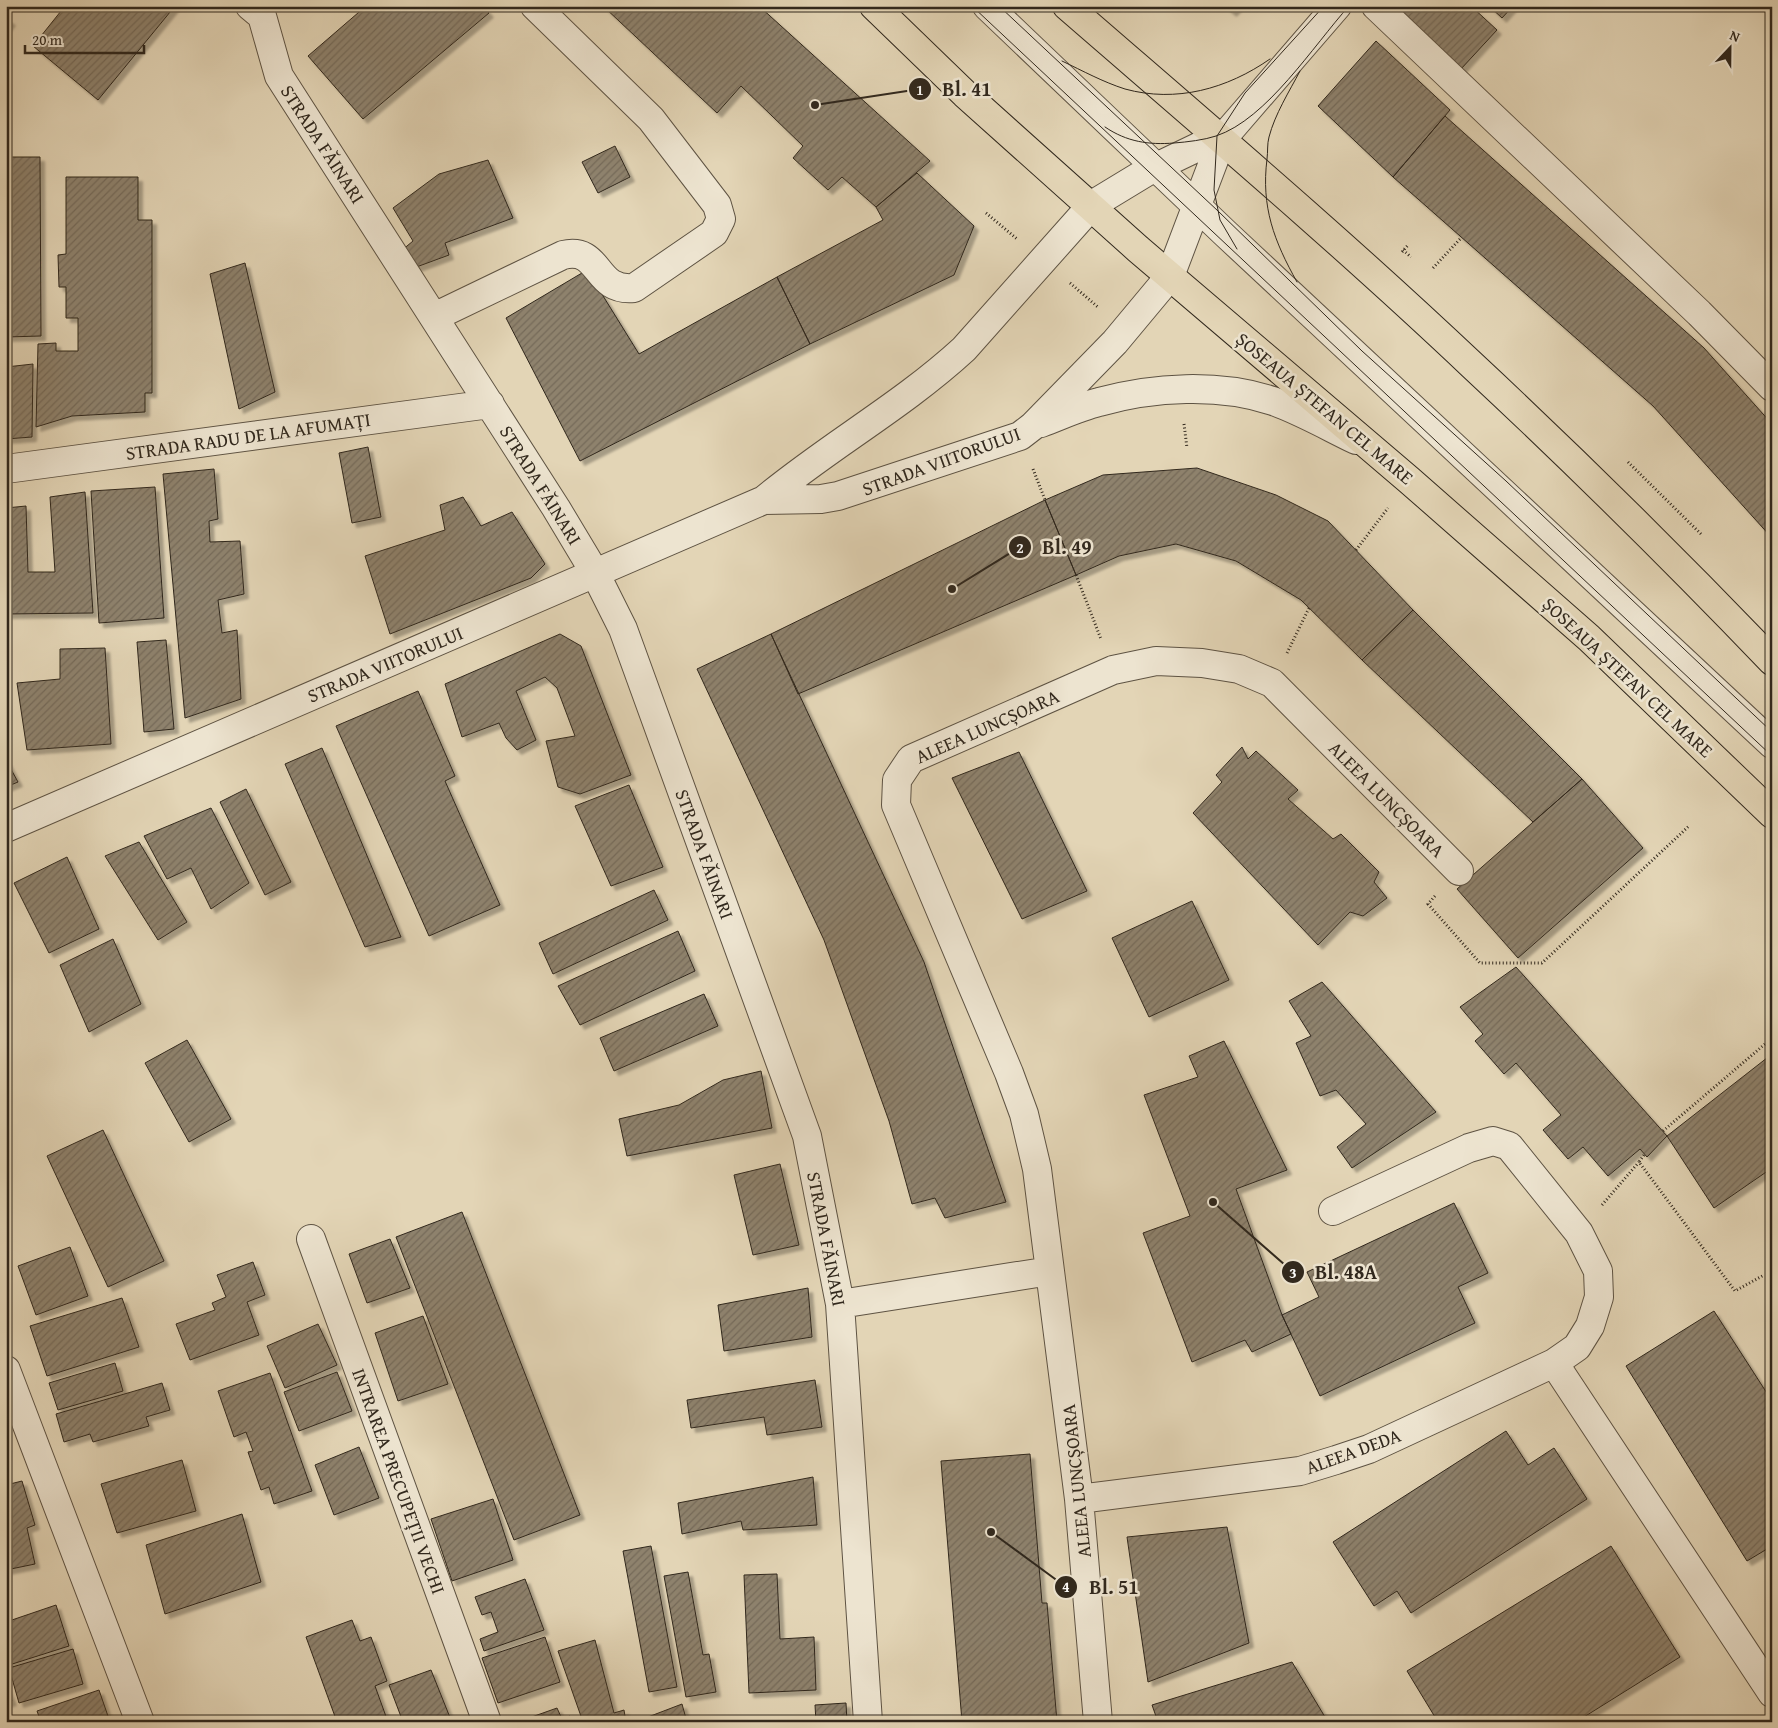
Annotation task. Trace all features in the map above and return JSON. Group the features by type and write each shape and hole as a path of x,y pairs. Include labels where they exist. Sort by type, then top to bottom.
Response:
{"main road":[{"name":"ȘOSEAUA ȘTEFAN CEL MARE","path":"874,6 965,94 1170,276 1409,480 1589,638 1772,814"},
{"path":"1066,6 1222,139 1472,365 1642,528 1772,660"}],"street":[{"path":"434,317 563,255 575,253 587,257 609,284 623,289 634,288 714,233 720,219 717,205 651,119 535,6"},
{"path":"987,6 1156,168 1772,744"},
{"path":"1222,139 1337,6"},
{"path":"1376,6 1692,306 1772,387"},
{"name":"STRADA FĂINARI","path":"261,9 280,76 490,404 595,573 623,628 807,1136 840,1304 868,1722"},
{"name":"STRADA VIITORULUI","path":"764,500 821,499 854,492 1020,436 1033,426 1115,342 1170,276 1222,139"},
{"name":"STRADA VIITORULUI","path":"6,828 764,500 816,460 915,391 943,368 964,349 1092,206 1156,168 1198,147 1222,139"},
{"path":"1033,426 1097,402 1126,396 1181,390 1226,391 1273,401 1368,446"},
{"name":"STRADA RADU DE LA AFUMAȚI","path":"6,469 490,404"},
{"name":"ALEEA LUNCȘOARA","path":"1098,1722 1079,1498 1037,1169 1024,1114 896,805 897,780 910,759 1113,670 1156,661 1202,663 1239,669 1272,683 1459,871"},
{"name":"ALEEA DEDA","path":"1079,1498 1300,1471 1369,1449 1554,1363 1577,1347 1590,1326 1599,1297 1598,1271 1579,1233 1509,1146 1493,1141 1469,1148 1333,1211"},
{"name":"INTRAREA PRECUPEȚII VECHI","path":"311,1239 487,1722"},
{"path":"840,1304 1050,1272"},
{"path":"1554,1363 1765,1682"},
{"path":"6,1370 140,1722"}],"path":[{"path":"1433,268 1461,238"},
{"path":"1356,550 1409,480"},
{"path":"1076,574 1113,670"},
{"path":"1272,683 1309,608"},
{"path":"1459,871 1428,904 1480,963 1542,963 1689,826"},
{"path":"1663,1131 1772,1038"},
{"path":"1579,1233 1644,1155"},
{"path":"1638,1162 1735,1291 1764,1275"}],"building":[{"path":"65,6 175,6 98,100 33,46"},
{"path":"366,6 483,6 489,13 363,119 308,56"},
{"path":"603,6 759,6 930,161 876,207 842,177 828,190 793,158 803,146 741,86 717,113"},
{"path":"1225,6 1238,6 1232,12"},
{"path":"1410,6 1471,6 1497,30 1461,69 1402,15"},
{"path":"1489,6 1513,6 1502,18"},
{"path":"6,18 11,21 6,28"},
{"path":"1376,41 1450,110 1393,177 1318,106"},
{"path":"1445,116 1704,348 1772,424 1772,538 1653,406 1393,177"},
{"path":"615,146 630,177 598,193 582,162"},
{"path":"6,157 40,157 41,336 6,337"},
{"path":"488,160 513,218 445,243 449,255 411,269 401,251 413,241 393,208 439,174"},
{"path":"917,173 974,226 954,275 810,344 777,277 883,220 876,207"},
{"path":"66,177 138,177 138,220 152,220 152,393 145,393 145,412 72,416 36,427 38,344 56,343 56,351 78,351 78,318 66,318 66,287 59,287 58,255 66,254"},
{"path":"245,263 275,392 239,409 210,274"},
{"path":"587,270 639,354 777,277 810,344 580,461 506,318"},
{"path":"33,364 32,437 6,439 6,367"},
{"path":"368,447 381,517 352,523 339,453"},
{"path":"1197,468 1276,495 1328,521 1413,610 1362,660 1301,600 1236,561 1176,544 1119,556 1076,575 1045,500 1103,475"},
{"path":"214,469 218,519 209,521 210,542 240,541 244,594 218,600 222,633 237,630 241,699 185,718 163,474"},
{"path":"155,487 164,618 99,623 91,491"},
{"path":"85,492 93,613 6,614 6,508 26,506 28,572 55,572 50,497"},
{"path":"463,497 481,526 512,512 545,564 531,578 390,634 365,556 445,530 440,505"},
{"path":"1045,500 1076,575 798,694 771,634"},
{"path":"1413,610 1582,779 1533,822 1362,660"},
{"path":"560,634 581,646 631,775 580,794 558,787 546,741 575,736 557,688 545,677 516,691 536,740 517,750 506,738 499,723 462,737 445,684"},
{"path":"771,634 924,962 1006,1202 945,1218 935,1198 912,1204 889,1121 824,940 697,669"},
{"path":"166,640 174,729 144,732 137,642"},
{"path":"105,648 111,744 27,750 17,683 60,679 60,649"},
{"path":"418,691 455,776 445,781 500,905 429,936 336,726"},
{"path":"1242,747 1248,759 1256,751 1298,790 1288,799 1333,839 1341,834 1379,872 1374,882 1387,898 1363,916 1350,912 1318,945 1193,813 1222,782 1216,775"},
{"path":"322,748 401,937 365,947 285,764"},
{"path":"1019,752 1087,891 1022,919 952,778"},
{"path":"6,760 18,782 6,787"},
{"path":"1582,779 1643,848 1518,958 1457,889"},
{"path":"629,785 663,867 611,886 575,806"},
{"path":"246,789 291,882 265,895 220,802"},
{"path":"211,808 249,883 211,909 191,868 167,879 144,836"},
{"path":"139,842 187,922 158,940 105,856"},
{"path":"67,857 99,929 49,953 14,883"},
{"path":"654,890 668,920 553,974 539,943"},
{"path":"1192,901 1229,980 1149,1017 1112,938"},
{"path":"678,931 695,971 580,1025 558,986"},
{"path":"113,939 141,1004 89,1032 60,965"},
{"path":"1516,967 1667,1136 1647,1157 1640,1149 1608,1176 1583,1147 1568,1159 1543,1130 1561,1115 1516,1063 1504,1074 1475,1041 1483,1034 1460,1007"},
{"path":"1322,982 1436,1112 1352,1168 1337,1147 1366,1124 1336,1090 1320,1096 1296,1043 1311,1036 1289,1001"},
{"path":"704,994 718,1026 614,1071 600,1038"},
{"path":"187,1040 231,1119 189,1142 145,1063"},
{"path":"1224,1041 1287,1170 1236,1189 1282,1315 1291,1334 1252,1352 1245,1340 1192,1362 1143,1233 1190,1216 1144,1095 1198,1077 1189,1056"},
{"path":"1772,1054 1772,1168 1714,1208 1667,1136"},
{"path":"761,1071 772,1128 627,1156 619,1119 679,1105 723,1080"},
{"path":"103,1130 164,1261 108,1287 47,1156"},
{"path":"780,1164 799,1245 753,1255 734,1175"},
{"path":"1454,1203 1488,1273 1458,1287 1475,1323 1320,1396 1282,1315 1319,1297 1307,1272"},
{"path":"462,1212 580,1515 514,1540 396,1237"},
{"path":"390,1239 410,1288 367,1303 349,1254"},
{"path":"70,1247 88,1296 36,1315 18,1266"},
{"path":"253,1262 265,1295 247,1302 259,1335 190,1360 176,1324 215,1310 212,1303 226,1297 217,1275"},
{"path":"808,1288 812,1337 724,1351 718,1305"},
{"path":"122,1298 139,1347 47,1376 30,1326"},
{"path":"1714,1311 1772,1401 1772,1546 1747,1561 1626,1366"},
{"path":"423,1316 448,1384 398,1401 375,1333"},
{"path":"318,1324 337,1365 285,1388 267,1346"},
{"path":"115,1363 123,1391 58,1410 49,1383"},
{"path":"337,1372 352,1411 299,1431 284,1392"},
{"path":"270,1373 312,1491 274,1504 269,1487 261,1490 248,1452 253,1451 246,1432 234,1437 218,1391"},
{"path":"815,1380 822,1427 767,1435 764,1417 691,1428 687,1400"},
{"path":"162,1383 170,1410 146,1417 149,1426 93,1442 90,1434 64,1442 56,1414"},
{"path":"1506,1431 1528,1465 1554,1448 1587,1499 1411,1613 1397,1591 1374,1606 1333,1542"},
{"path":"359,1447 379,1498 334,1515 315,1465"},
{"path":"1030,1454 1042,1603 1047,1603 1057,1722 962,1722 941,1461"},
{"path":"182,1460 196,1511 117,1533 101,1484"},
{"path":"813,1477 817,1525 743,1530 741,1521 682,1534 678,1503"},
{"path":"22,1481 35,1525 27,1528 35,1564 6,1570 6,1485"},
{"path":"493,1499 513,1560 452,1581 431,1519"},
{"path":"242,1514 261,1582 165,1614 146,1545"},
{"path":"1227,1527 1249,1643 1148,1682 1127,1537"},
{"path":"651,1546 677,1687 649,1692 623,1551"},
{"path":"1611,1546 1680,1657 1576,1722 1438,1722 1407,1671"},
{"path":"688,1572 703,1655 709,1654 716,1692 686,1697 664,1576"},
{"path":"777,1574 780,1639 814,1637 816,1690 749,1693 744,1575"},
{"path":"525,1579 544,1630 484,1651 480,1639 498,1632 491,1612 482,1615 475,1597"},
{"path":"56,1605 69,1646 6,1666 6,1622"},
{"path":"352,1620 360,1641 371,1637 387,1681 375,1686 388,1722 337,1722 306,1637"},
{"path":"545,1637 560,1682 498,1703 482,1658"},
{"path":"595,1640 614,1713 624,1710 626,1722 583,1722 558,1651"},
{"path":"73,1649 83,1684 19,1703 9,1668"},
{"path":"1292,1662 1328,1722 1158,1722 1152,1705"},
{"path":"431,1670 451,1720 403,1722 389,1685"},
{"path":"6,1686 12,1701 6,1703"},
{"path":"99,1690 110,1722 41,1722 37,1711"},
{"path":"846,1703 847,1722 816,1722 815,1705"},
{"path":"682,1704 687,1722 650,1722 648,1717"},
{"path":"557,1708 562,1719 570,1716 572,1722 527,1722 526,1719"},
{"path":"779,1718 779,1722 743,1722 743,1719"},
{"path":"743,1719 743,1722 718,1722"}],"tram line":[{"path":"972,6 1772,756"},
{"path":"999,6 1218,211 1362,351 1506,481 1772,732"},
{"path":"1237,249 1220,220 1214,190 1217,136 1245,93 1324,6"},
{"path":"1105,127 1130,139 1147,143 1165,144 1206,139 1235,127 1253,114 1288,80 1349,6"},
{"path":"1062,61 1101,80 1125,89 1144,93 1182,94 1219,85 1254,69 1270,59"},
{"path":"1297,282 1282,252 1271,223 1266,193 1266,176 1268,142 1272,128 1300,71"}],"place":[{"name":"Bl. 41","path":"815,105"},
{"name":"Bl. 49","path":"952,589"},
{"name":"Bl. 48A","path":"1213,1202"},
{"name":"Bl. 51","path":"991,1532"}]}
